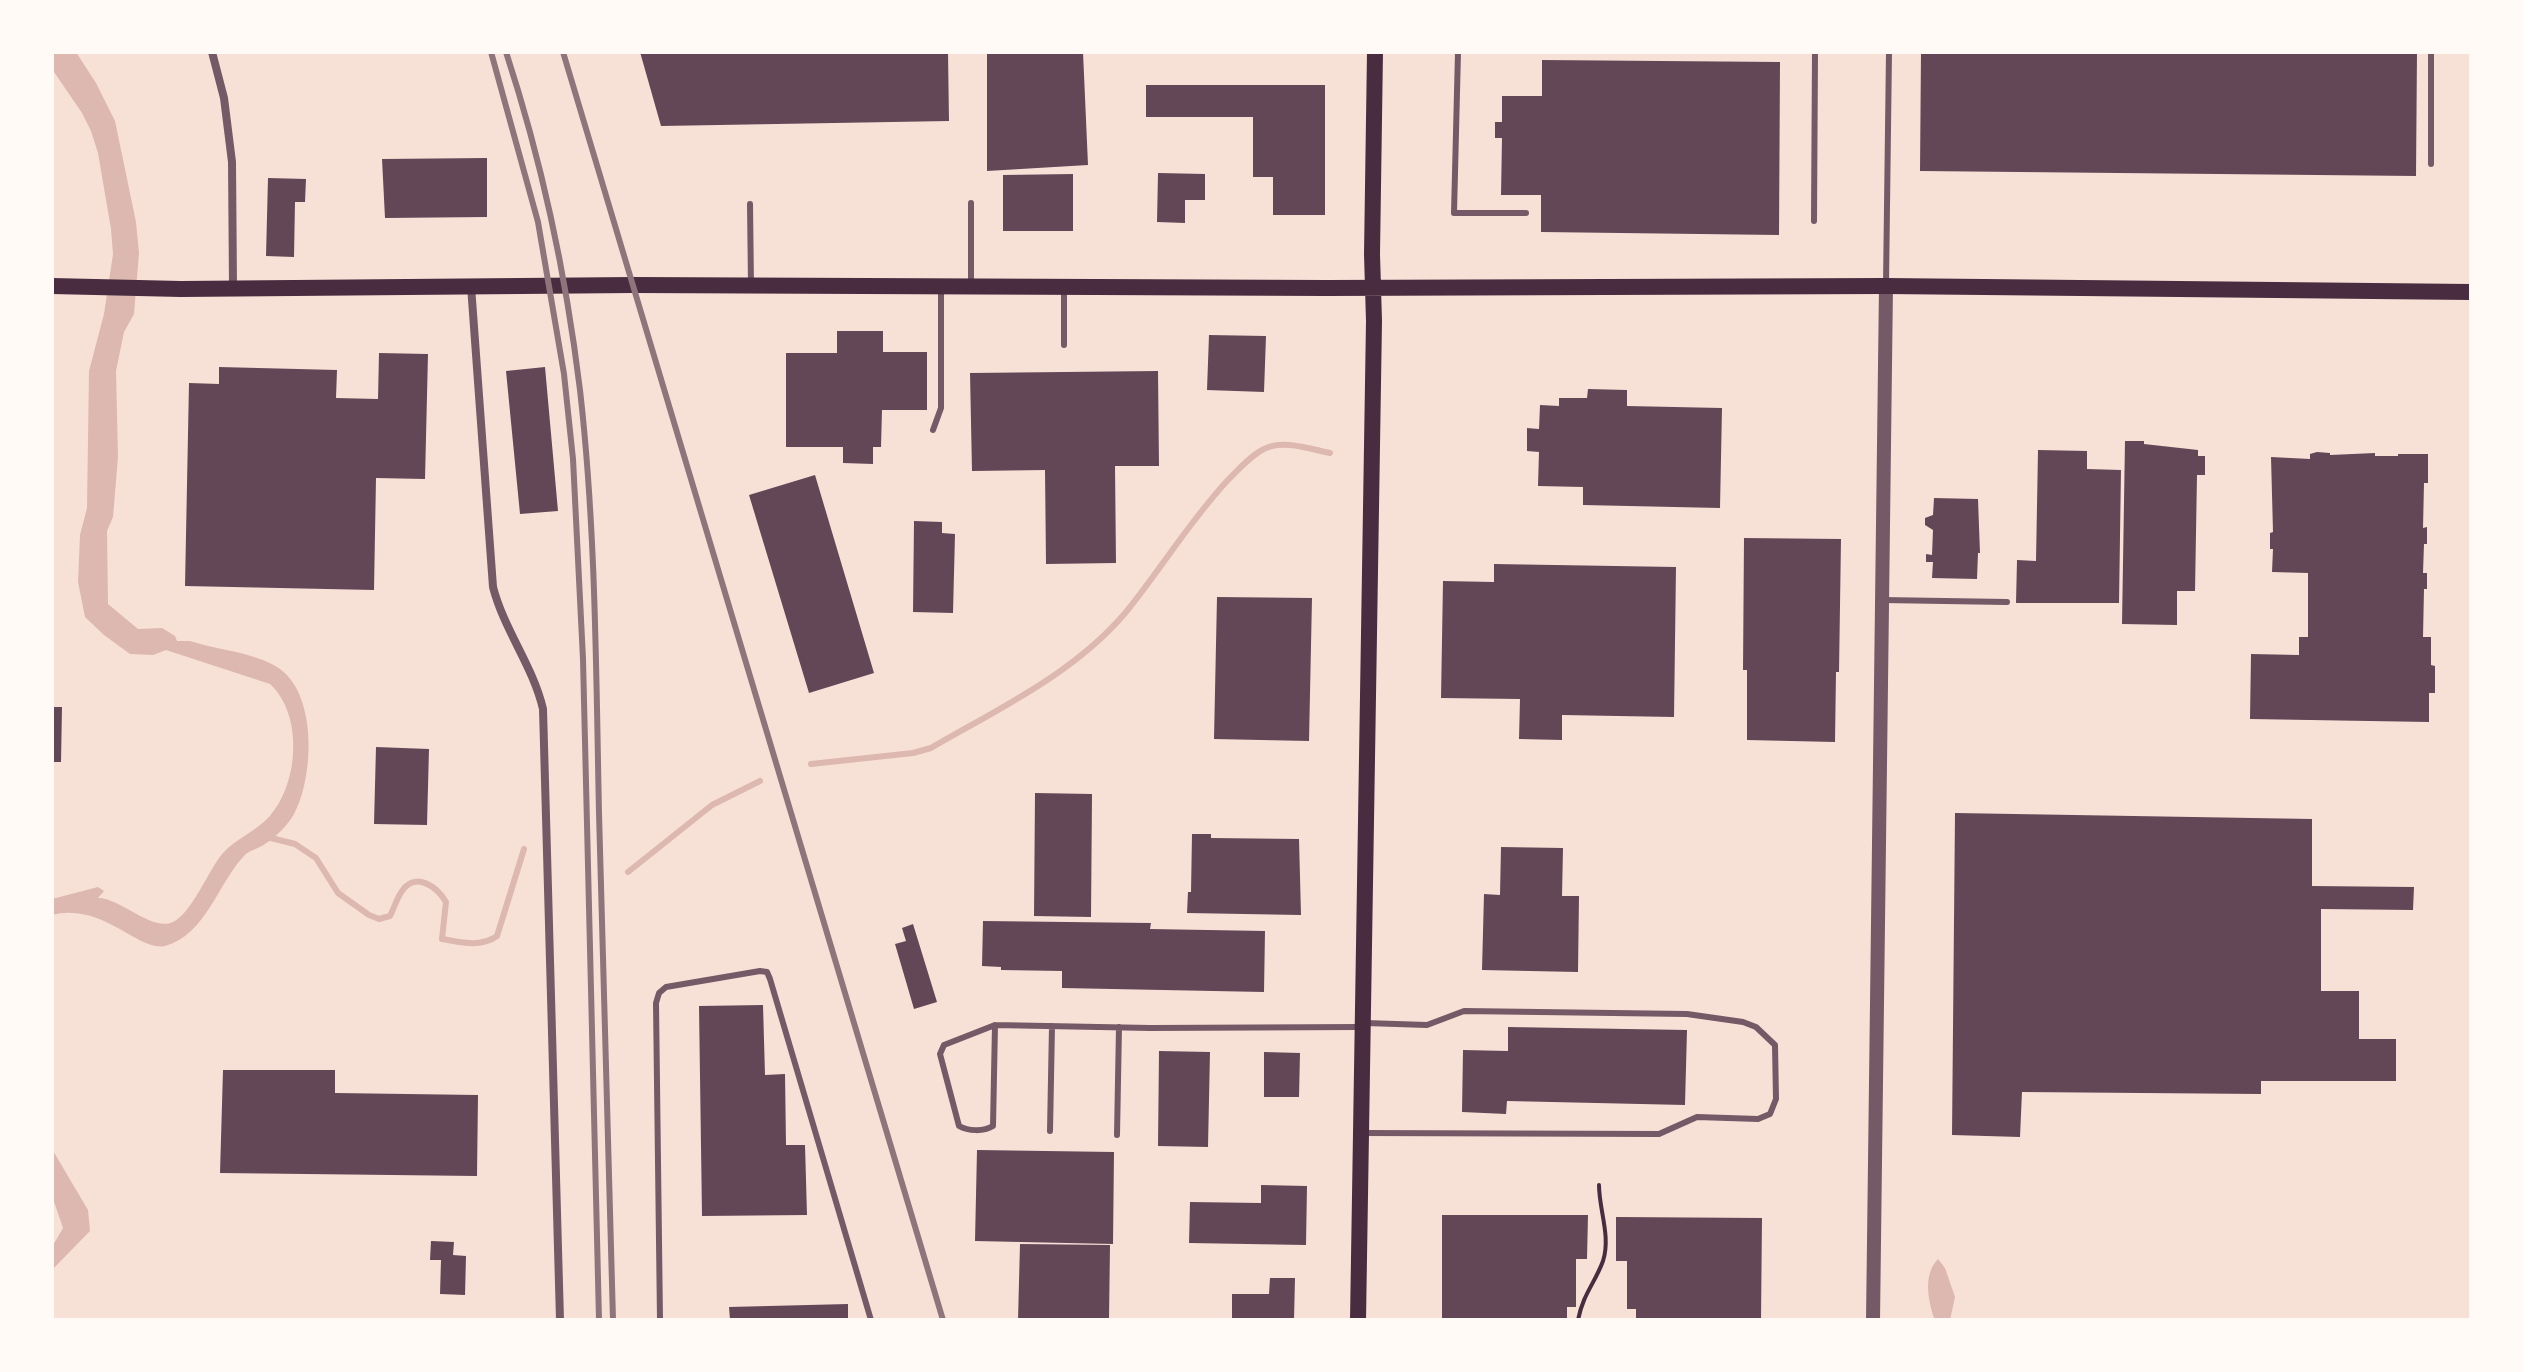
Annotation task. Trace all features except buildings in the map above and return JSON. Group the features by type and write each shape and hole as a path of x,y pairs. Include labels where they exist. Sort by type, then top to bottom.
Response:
{"main road":[{"path":"1358,1320 1375,52"},
{"path":"52,286 1886,286 2471,292"}],"street":[{"path":"212,52 224,98 232,162 233,287"},
{"path":"471,286 493,587 500,614 538,689 543,709 560,1320"},
{"path":"1873,1320 1886,286"}],"lane":[{"path":"1458,52 1454,213 1526,213"},
{"path":"1814,221 1815,52"},
{"path":"1886,286 1889,52"},
{"path":"2431,52 2431,164"},
{"path":"971,203 971,287"},
{"path":"750,204 751,286"},
{"path":"933,430 941,408 941,287"},
{"path":"1064,287 1064,345"},
{"path":"1882,600 2007,602"},
{"path":"660,1320 656,1003 659,993 666,987 760,971 767,972 770,979 871,1320"},
{"path":"995,1025 993,1126 986,1130 966,1130 959,1126 940,1054 944,1045 995,1025 1427,1025 1464,1011 1687,1014 1743,1022 1756,1027 1775,1045 1776,1099 1770,1114 1758,1119 1697,1117 1659,1134 1361,1133"},
{"path":"1050,1131 1052,1026"},
{"path":"1117,1135 1119,1027"}],"path":[{"path":"1578,1320 1582,1300 1603,1261 1605,1249 1599,1185"}],"shaded area":[{"path":"52,52 76,52 115,121 136,222 139,253 134,314 124,332 116,371 118,457 113,517 107,531 108,604 138,629 162,628 175,636 177,641 190,641 246,655 277,667 290,679 300,695 306,715 306,779 291,818 273,838 244,856 191,931 165,946 143,942 87,915 52,915 52,899 98,887 104,891 98,898 107,899 146,919 165,924 173,922 187,910 223,853 262,824 278,805 291,770 292,732 281,697 270,684 166,650 153,655 130,654 85,617 78,582 80,535 87,508 89,371 104,314 113,254 98,153 82,113 52,69"},
{"path":"52,1149 88,1210 90,1231 52,1270 52,1247 63,1228 52,1196"},
{"path":"1938,1259 1945,1268 1955,1297 1950,1320 1934,1318 1930,1303 1930,1272"}],"waterway":[{"path":"811,764 913,753 931,748 1009,704 1060,672 1106,634 1139,596 1213,497 1254,455 1279,445 1330,453"},
{"path":"628,872 712,805 760,781"},
{"path":"267,837 295,844 316,858 338,893 379,919 390,916 408,885 426,883 446,902 442,939 470,943 484,942 497,936 524,849"}],"railway":[{"path":"491,52 538,222 564,374 573,459 583,659 599,1320"},
{"path":"506,52 542,177 560,262 585,443 594,601 613,1320"},
{"path":"563,52 943,1320"}]}
